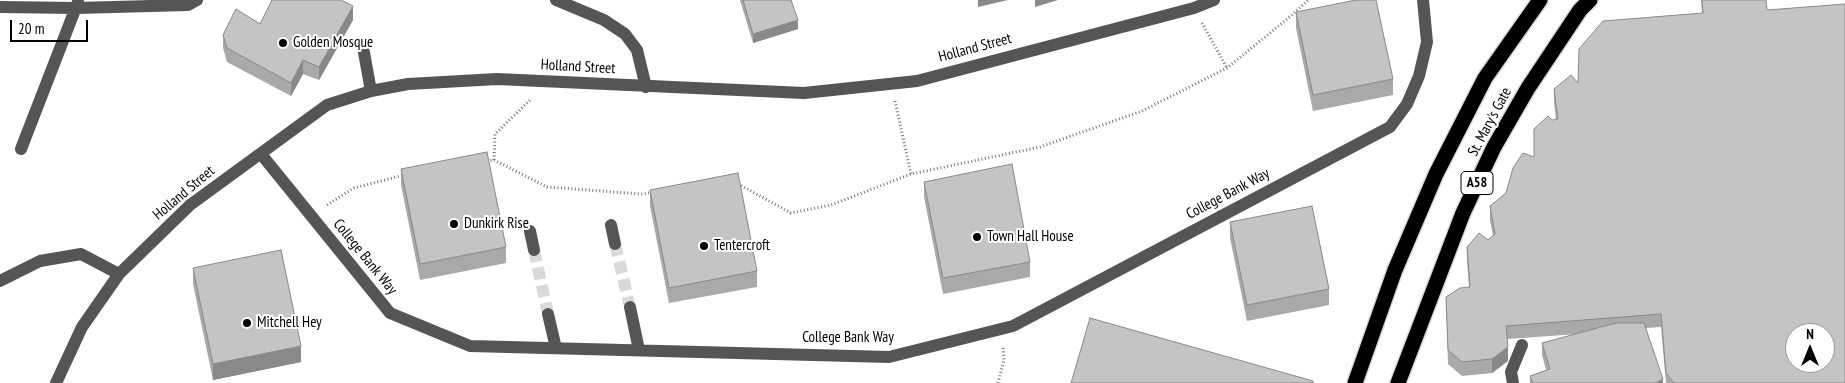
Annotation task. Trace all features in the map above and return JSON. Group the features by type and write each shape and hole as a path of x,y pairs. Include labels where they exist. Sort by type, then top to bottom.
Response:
{"highway":[{"name":"St. Mary's Gate","path":"1355,383 1395,270 1436,174 1485,78 1540,0"},
{"name":"St. Mary's Gate","path":"1398,383 1463,213 1494,147 1528,88 1580,10 1590,0"}],"street":[{"path":"0,7 78,4 188,4 197,0"},
{"path":"556,0 604,20 626,34 636,50 646,87"},
{"name":"Holland Street","path":"56,383 82,327 118,274 190,205 327,105 371,92 408,84 497,79 804,93 917,81 1194,8 1214,0"},
{"name":"College Bank Way","path":"261,154 390,313 470,346 889,357 1013,326 1390,126 1406,104 1419,76 1427,42 1423,0"},
{"path":"21,148 78,4"},
{"path":"363,47 371,92"},
{"path":"611,225 615,244"},
{"path":"530,231 534,250"},
{"path":"0,282 40,261 81,254 118,274"},
{"path":"630,307 639,350"},
{"path":"548,314 556,348"},
{"path":"1513,383 1511,372 1522,345"}],"path":[{"path":"731,180 791,214 832,205 911,174 1040,147 1142,111 1226,68 1308,0"},
{"path":"1194,8 1226,68"},
{"path":"494,160 495,134 548,82"},
{"path":"891,84 911,174"},
{"path":"484,161 494,160 547,187 642,194 660,192"},
{"path":"311,216 354,188 408,174"},
{"path":"998,383 1004,360"}],"building":[{"name":"Golden Mosque","path":"272,0 341,0 353,6 319,67 303,60 291,83 227,48 223,35 236,9 260,24"},
{"path":"743,0 791,0 798,20 753,34"},
{"path":"1356,0 1376,0 1393,79 1313,95 1296,12"},
{"path":"1702,0 1766,0 1767,10 1845,4 1845,383 1674,383 1666,373 1661,314 1506,326 1508,347 1492,359 1462,362 1448,350 1446,297 1460,288 1470,287 1467,247 1479,233 1488,240 1495,234 1490,206 1506,193 1513,168 1523,153 1534,157 1534,129 1548,116 1552,120 1558,119 1554,89 1571,75 1578,83 1579,49 1603,21 1703,13"},
{"name":"Dunkirk Rise","path":"487,152 506,247 420,264 401,169"},
{"name":"Town Hall House","path":"1012,164 1030,262 943,278 924,182"},
{"name":"Tentercroft","path":"738,173 757,271 669,288 650,190"},
{"path":"1312,206 1329,289 1247,305 1230,222"},
{"name":"Mitchell Hey","path":"281,250 301,346 213,364 193,268"},
{"path":"1090,318 1313,381 1313,383 1071,383"},
{"path":"1616,323 1644,323 1663,379 1655,383 1533,383 1530,376 1550,369 1542,343"}],"tunnel":[{"path":"615,244 630,307"},
{"path":"534,250 548,314"}],"place":[{"name":"Golden Mosque","path":"283,43"},
{"name":"Dunkirk Rise","path":"454,224"},
{"name":"Town Hall House","path":"977,237"},
{"name":"Tentercroft","path":"704,246"},
{"name":"Mitchell Hey","path":"247,323"}]}
